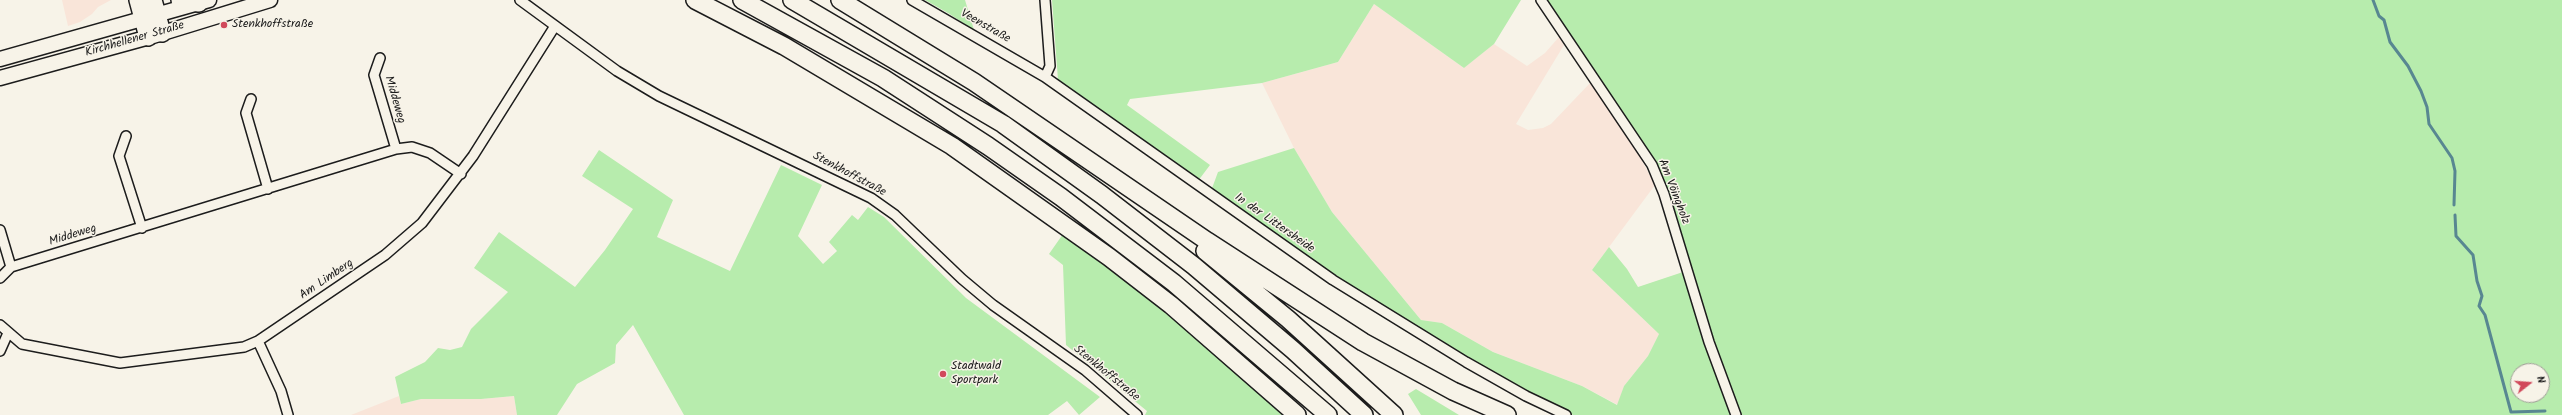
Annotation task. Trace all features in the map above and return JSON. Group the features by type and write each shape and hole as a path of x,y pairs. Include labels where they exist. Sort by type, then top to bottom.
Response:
{"highway":[{"path":"138,0 151,12 155,35"},
{"path":"180,0 204,2"},
{"path":"695,0 784,46 952,146 1066,226 1171,305 1298,415"},
{"path":"742,0 857,63 933,109 1061,197 1174,283 1328,415"},
{"path":"792,0 1003,124 1102,195 1194,266 1293,350 1364,415"},
{"path":"840,0 974,82 1207,241 1363,342 1453,391 1506,415"},
{"path":"1037,124 1223,266 1288,319 1394,415"},
{"path":"1066,226 1174,283"}],"main road":[{"name":"Kirchhellener Straße","path":"0,78 155,35 270,0"},
{"name":"Kirchhellener Straße","path":"0,59 151,12 204,2"}],"street":[{"name":"Stenkhoffstraße","path":"520,0 617,71 659,96 871,198 895,215 962,279 993,305 1085,370 1137,415"},
{"name":"Veenstraße","path":"912,0 1045,77"},
{"path":"1045,0 1050,66 1045,77"},
{"name":"Am Vöingholz","path":"1541,0 1652,165 1664,194 1710,342 1736,415"},
{"name":"Am Limberg","path":"0,325 22,344 120,363 226,350 244,347 258,341 385,255 422,223 461,174 555,26"},
{"name":"Middeweg","path":"380,58 374,75 396,149"},
{"name":"In der Littersheide","path":"1045,77 1333,280 1466,362 1526,396 1566,415"},
{"path":"251,99 246,113 268,189"},
{"path":"126,136 119,156 142,228"},
{"name":"Middeweg","path":"0,278 11,267 396,149 412,147 430,153 461,174"},
{"path":"0,230 11,267"},
{"path":"0,351 8,333"},
{"path":"258,341 281,391 288,415"}],"shaded area":[{"path":"62,0 111,0 98,7 92,14 80,22 68,26"},
{"path":"1374,4 1464,68 1494,44 1527,66 1545,53 1559,37 1564,45 1516,124 1528,130 1543,128 1551,124 1591,82 1640,157 1655,185 1592,270 1659,334 1648,356 1624,386 1618,405 1582,386 1493,352 1442,323 1421,320 1332,212 1294,148 1262,83 1338,62"},
{"path":"399,396 401,404 421,399 481,399 514,396 517,415 351,415"}],"green space":[{"path":"925,0 965,0 974,30 948,13"},
{"path":"1052,0 1521,0 1494,44 1464,68 1374,4 1338,62 1262,83 1130,99 1127,105 1210,165 1198,181 1058,80"},
{"path":"1541,0 2562,0 2562,415 1736,415 1652,165"},
{"path":"1294,148 1332,212 1421,320 1442,323 1493,352 1582,386 1617,405 1624,386 1648,356 1659,334 1592,270 1609,247 1627,269 1638,287 1683,272 1731,415 1573,415 1521,390 1387,312 1211,191 1218,172"},
{"path":"599,150 673,200 657,237 730,271 781,165 822,185 798,236 823,264 837,251 829,242 852,215 858,220 868,207 884,217 966,298 1100,397 1079,415 1067,401 1048,415 684,415 633,325 616,345 615,363 577,384 557,415 517,415 514,396 481,399 421,399 401,404 395,377 425,362 438,348 450,350 462,347 471,329 508,292 474,268 499,232 575,287 605,250 633,209 582,176"},
{"path":"1063,234 1155,304 1241,376 1282,415 1145,415 1147,411 1066,345 1063,265 1049,254"},
{"path":"1416,389 1459,415 1421,415 1408,394"}],"waterway":[{"path":"2373,0 2379,16 2384,20 2390,42 2408,66 2421,91 2427,107 2429,124 2452,158 2455,171 2454,205"},
{"path":"2455,215 2456,236 2473,255 2477,281 2482,296 2479,306 2485,315 2511,412 2545,411"}],"place":[{"name":"Stenkhoffstraße","path":"224,25"},
{"name":"Stadtwald Sportpark","path":"943,374"}]}
